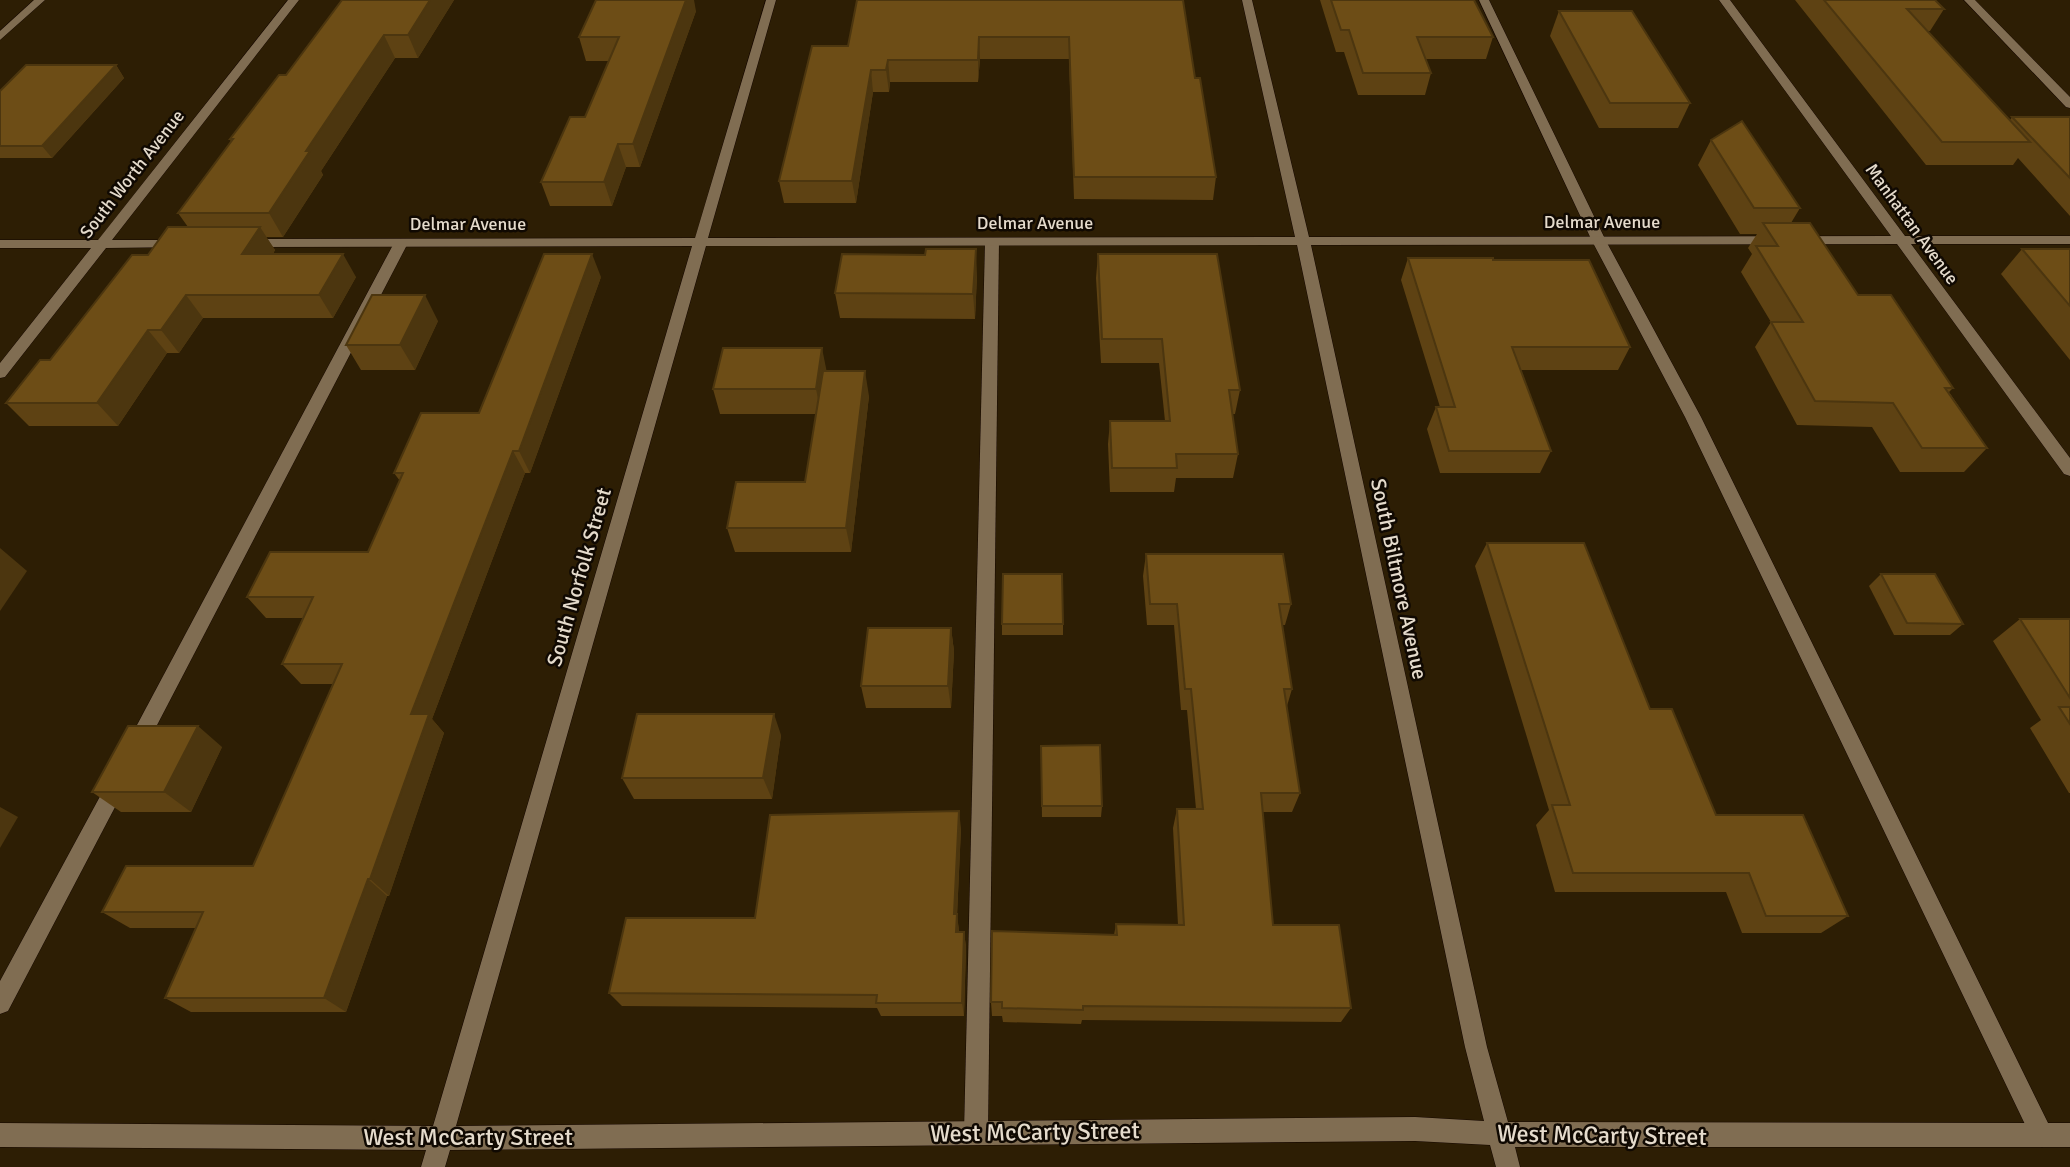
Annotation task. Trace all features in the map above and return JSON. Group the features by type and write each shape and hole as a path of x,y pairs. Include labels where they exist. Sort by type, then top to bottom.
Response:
{"street":[{"path":"0,37 40,0"},
{"name":"South Worth Avenue","path":"0,373 294,0"},
{"name":"South Norfolk Street","path":"433,1167 771,0"},
{"name":"South Biltmore Avenue","path":"1247,0 1303,242 1476,1047 1508,1167"},
{"path":"1484,0 1599,241 1693,417 2042,1135"},
{"name":"Manhattan Avenue","path":"1724,0 2070,471"},
{"path":"1969,0 2070,104"},
{"name":"Delmar Avenue","path":"238,243 2070,240"},
{"path":"976,1133 992,242"},
{"path":"0,1003 401,243"},
{"path":"0,244 197,244"},
{"name":"West McCarty Street","path":"0,1135 441,1138 1415,1129 1499,1135 2070,1135"}],"building":[{"path":"342,0 430,0 408,35 384,35 306,151 310,151 269,213 178,213 279,75 286,75"},
{"path":"596,0 686,0 633,144 618,144 604,182 541,182 570,117 585,117 619,37 579,37"},
{"path":"857,0 1183,0 1195,78 1200,78 1216,177 1074,177 1069,37 979,37 978,60 888,60 886,70 871,70 852,181 779,181 812,46 848,46"},
{"path":"1331,0 1474,0 1493,37 1417,37 1431,73 1363,73 1349,30 1341,30"},
{"path":"1824,0 1935,0 1944,9 1907,9 2030,142 1942,142"},
{"path":"1559,11 1632,11 1690,103 1610,103"},
{"path":"26,65 116,65 42,146 0,146 0,91"},
{"path":"2012,117 2070,117 2070,178"},
{"path":"1742,121 1800,208 1754,208 1711,140"},
{"path":"1763,223 1810,223 1858,295 1891,295 1953,388 1945,388 1987,448 1922,448 1893,403 1815,401 1771,322 1803,322 1756,246 1778,246"},
{"path":"168,227 260,227 242,254 343,254 319,295 186,295 161,330 148,330 97,403 6,403 40,360 50,360 132,255 148,255"},
{"path":"926,249 976,249 973,294 835,293 842,254 925,255"},
{"path":"2022,249 2070,249 2070,306"},
{"path":"544,254 592,254 519,451 513,451 411,714 429,714 324,998 165,998 203,912 102,912 126,866 253,866 342,664 282,664 313,597 247,597 270,552 368,552 403,473 394,473 421,413 479,413"},
{"path":"1098,254 1217,254 1240,390 1229,390 1238,454 1176,454 1177,468 1112,468 1110,421 1170,421 1162,339 1102,339"},
{"path":"1408,258 1589,260 1630,347 1512,347 1551,451 1449,451 1436,407 1455,407"},
{"path":"372,295 425,295 400,345 346,345"},
{"path":"723,348 822,348 816,389 713,389"},
{"path":"823,371 865,371 846,528 727,528 736,482 805,482"},
{"path":"1487,543 1584,543 1650,709 1672,709 1716,815 1803,815 1848,916 1766,916 1749,873 1573,873 1552,805 1570,805"},
{"path":"1146,554 1283,554 1291,604 1279,604 1292,689 1284,689 1300,793 1261,793 1273,925 1339,925 1351,1008 1083,1006 1083,1010 1002,1008 1002,1002 991,1002 992,931 1117,935 1116,924 1184,925 1177,809 1203,809 1191,689 1185,689 1177,604 1150,604"},
{"path":"1003,574 1062,574 1063,624 1002,624"},
{"path":"1881,574 1935,574 1963,624 1907,623"},
{"path":"2020,619 2070,619 2070,698"},
{"path":"868,628 951,628 948,686 861,686"},
{"path":"2059,707 2070,707 2070,724"},
{"path":"637,714 774,714 763,778 622,778"},
{"path":"128,726 198,726 164,792 92,792"},
{"path":"1100,745 1102,806 1042,806 1041,746"},
{"path":"959,811 954,914 957,914 956,932 964,932 962,1003 876,1003 877,995 609,993 626,918 755,918 770,815"}]}
